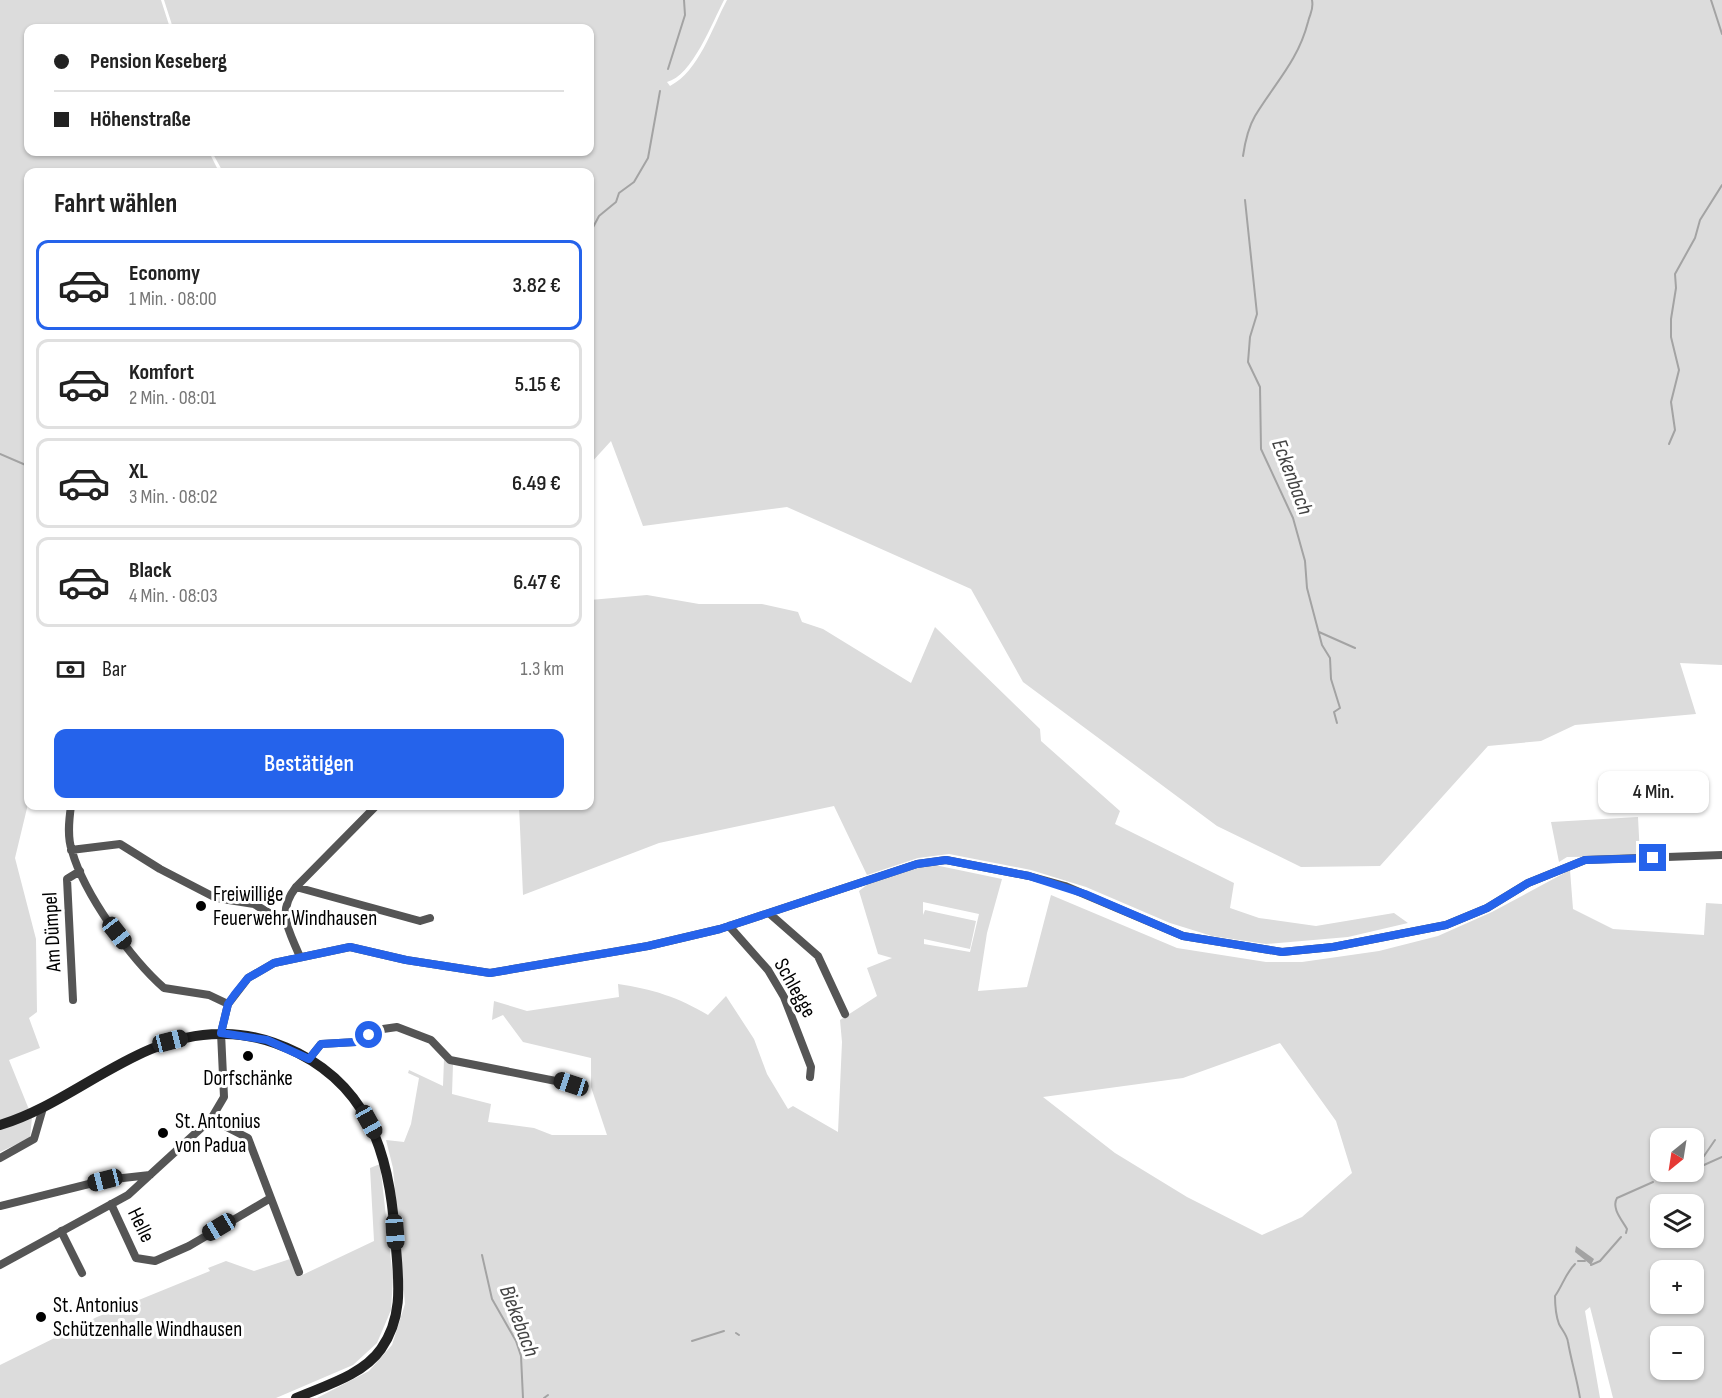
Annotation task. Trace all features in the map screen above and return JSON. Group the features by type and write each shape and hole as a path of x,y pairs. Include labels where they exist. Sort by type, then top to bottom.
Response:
{"main road":[{"path":"0,1125 43,1108 166,1042 221,1033 267,1040 309,1059 338,1080 354,1098 375,1133 391,1192 399,1300 393,1327 380,1351 369,1361 331,1384 296,1398"}],"street":[{"path":"70,810 68,821 71,850 105,917 164,988 209,995 228,1004"},
{"path":"300,957 286,923 286,903 296,887 372,810"},
{"path":"71,850 120,844 160,869 216,898 254,904 286,923"},
{"path":"1,1261 128,1195 212,1119 225,1097 221,1033 228,1004 248,978 274,963 350,947 406,960 490,973 648,946 729,926 917,864 946,860 1065,886 1183,936 1282,952 1333,947 1446,925 1487,908 1528,883 1585,860 1722,855"},
{"name":"Am Dümpel","path":"73,1000 67,879 80,871"},
{"path":"296,887 420,921 430,918"},
{"path":"770,914 818,956 845,1014"},
{"name":"Schlegge","path":"729,926 768,970 784,997 811,1067 810,1077"},
{"path":"309,1059 321,1044 356,1042 383,1029 397,1027 431,1040 450,1060 571,1084"},
{"path":"0,1158 34,1139 43,1108"},
{"path":"212,1119 248,1138 269,1199 299,1272"},
{"path":"0,1206 105,1180 150,1175"},
{"name":"Helle","path":"111,1204 136,1258 155,1262 189,1246 269,1199"},
{"path":"61,1231 82,1273"}],"shaded area":[{"path":"0,0 161,0 169,24 24,24 24,156 211,156 217,168 24,168 24,810 27,810 15,858 36,939 37,1012 29,1018 40,1048 9,1060 32,1117 30,1138 0,1152"},
{"path":"164,0 724,0 693,59 676,78 667,82 670,86 680,79 697,60 727,0 1722,0 1722,665 1680,663 1696,714 1575,725 1541,741 1488,746 1380,866 1301,867 1217,826 1023,682 971,589 787,507 643,526 611,441 594,460 594,168 221,168 214,156 594,156 594,24 172,24"},
{"path":"647,595 699,604 762,604 798,612 802,622 823,629 911,683 935,627 1040,729 1041,741 1120,811 1115,824 1234,883 1230,908 1259,918 1316,926 1394,913 1408,923 1348,937 1266,944 1212,936 1170,923 1086,887 1031,870 949,854 918,858 867,875 834,806 659,843 523,895 519,810 594,810 594,600"},
{"path":"1638,817 1640,856 1567,857 1559,862 1551,822"},
{"path":"930,864 1002,879 987,933 978,991 1027,987 1051,895 1177,948 1266,962 1302,962 1379,951 1438,936 1492,912 1570,870 1573,909 1613,929 1704,935 1706,903 1722,904 1722,1398 1613,1398 1590,1307 1585,1311 1600,1398 317,1398 369,1371 392,1345 405,1304 393,1168 386,1140 404,1142 411,1124 419,1078 408,1073 409,1070 443,1086 444,1059 453,1064 452,1094 491,1104 488,1122 534,1128 552,1135 607,1135 591,1087 591,1058 523,1042 503,1015 492,1020 494,1001 527,1011 619,997 618,984 664,995 686,1003 708,1015 726,996 754,1039 767,1074 788,1109 793,1106 838,1132 842,1042 840,1020 877,996 867,968 892,958 878,954 859,891 868,884","holes":["923,902 979,914 970,952 924,944 924,939 970,949 976,921 925,910 923,915","1280,1043 1336,1121 1352,1173 1302,1217 1262,1235 1187,1197 1115,1153 1043,1097 1183,1078"]},
{"path":"380,1164 393,1278 391,1310 377,1343 353,1365 276,1398 0,1398 0,1365 97,1317 210,1271 208,1268 226,1261 254,1271 290,1259 298,1277 374,1241 370,1168"},
{"path":"1576,1246 1594,1259 1591,1265 1575,1252"}],"waterway":[{"path":"668,69 685,15 684,0"},
{"name":"Eckenbach","path":"1243,156 1247,135 1253,121 1304,36 1312,11 1312,0"},
{"path":"1711,0 1722,34"},
{"path":"594,225 599,216 616,202 619,193 634,182 648,158 660,91"},
{"path":"1669,444 1675,430 1671,402 1679,370 1671,337 1671,319 1676,288 1675,274 1695,238 1700,220 1722,185"},
{"name":"Eckenbach","path":"1245,200 1257,314 1250,337 1248,362 1260,387 1261,449 1293,518 1305,561 1307,588 1322,645 1330,658 1331,679 1340,708 1334,712 1337,723"},
{"path":"0,454 24,464"},
{"path":"1319,632 1355,648"},
{"path":"1704,1156 1715,1140"},
{"path":"1704,1165 1722,1157"},
{"path":"1626,1233 1627,1229 1616,1210 1617,1198 1653,1182"},
{"path":"1591,1265 1600,1261 1621,1237"},
{"name":"Biekebach","path":"482,1255 492,1299 516,1341 521,1356 523,1398"},
{"path":"1578,1261 1585,1261"},
{"path":"1575,1264 1566,1276 1555,1299 1557,1318 1566,1335 1580,1398"},
{"path":"692,1341 724,1331"},
{"path":"544,1398 548,1395"}],"place":[{"name":"Freiwillige Feuerwehr Windhausen","path":"201,906"},
{"name":"Dorfschänke","path":"248,1056"},
{"name":"St. Antonius von Padua","path":"163,1133"},
{"name":"St. Antonius Schützenhalle Windhausen","path":"41,1317"}],"route":[{"path":"369,1035 356,1042 321,1044 309,1059 267,1040 221,1033 228,1004 235,994 248,978 274,963 350,947 406,960 490,973 648,946 720,929 917,864 946,860 1029,876 1065,886 1183,936 1221,944 1282,952 1333,947 1446,925 1487,908 1549,873 1585,860 1653,858"}]}
